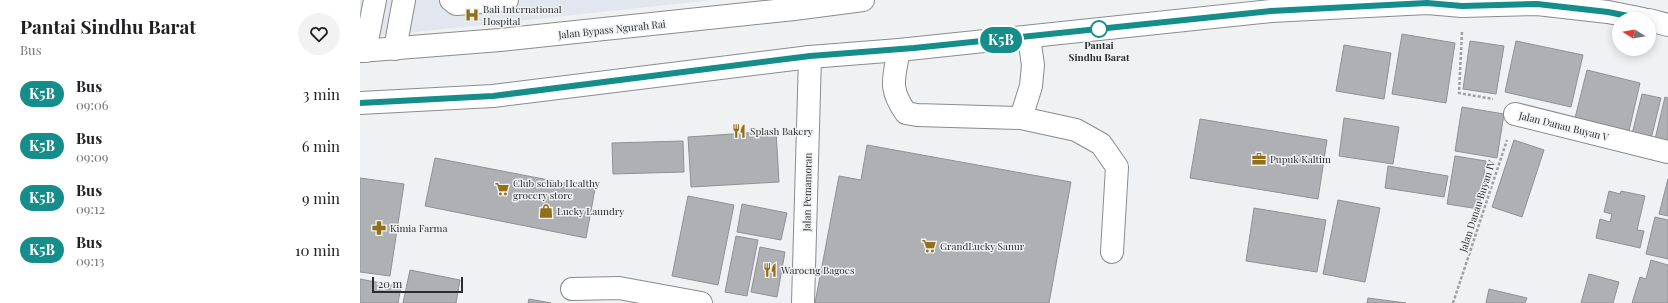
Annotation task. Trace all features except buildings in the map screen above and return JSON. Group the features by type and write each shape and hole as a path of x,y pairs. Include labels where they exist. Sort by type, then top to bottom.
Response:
{"main road":[{"path":"362,51 375,0"},
{"path":"395,49 404,0"},
{"path":"451,0 456,4 507,0"},
{"name":"Jalan Bypass Ngurah Rai","path":"362,51 508,40 794,9 863,0"},
{"path":"360,103 493,96 810,56 899,50 1029,37 1271,5 1427,3 1462,6 1537,4 1612,13"},
{"path":"1656,22 1668,25"},
{"path":"1021,118 1031,86 1033,64 1029,37"},
{"path":"899,50 893,85 897,100 906,112 917,115 1021,118 1076,130 1101,144 1117,167 1112,252"},
{"name":"Jalan Pemamoran","path":"803,303 810,56"},
{"name":"Jalan Danau Buyan V","path":"1516,114 1668,152"},
{"path":"572,289 619,288 701,303"}],"path":[{"name":"Jalan Danau Buyan V","path":"1462,6 1460,93 1513,103 1516,114"},
{"name":"Jalan Danau Buyan IV","path":"1453,303 1516,114"}],"shaded area":[{"name":"Bali International Hospital","path":"360,0 712,0 360,38"}],"bus line":[{"name":"K5B","path":"360,103 493,96 810,56 1029,37 1271,11 1427,3 1462,6 1537,4 1612,13"}],"place":[{"name":"Bali International Hospital","path":"472,15"},
{"name":"Pantai Sindhu Barat","path":"1099,29"},
{"name":"Splash Bakery","path":"739,131"},
{"name":"Pupuk Kaltim","path":"1259,159"},
{"name":"Club sehab Healthy grocery store","path":"502,189"},
{"name":"Lucky Laundry","path":"546,211"},
{"name":"Kimia Farma","path":"379,228"},
{"name":"GrandLucky Sanur","path":"929,246"},
{"name":"Waroeng Bagoes","path":"770,270"}]}
